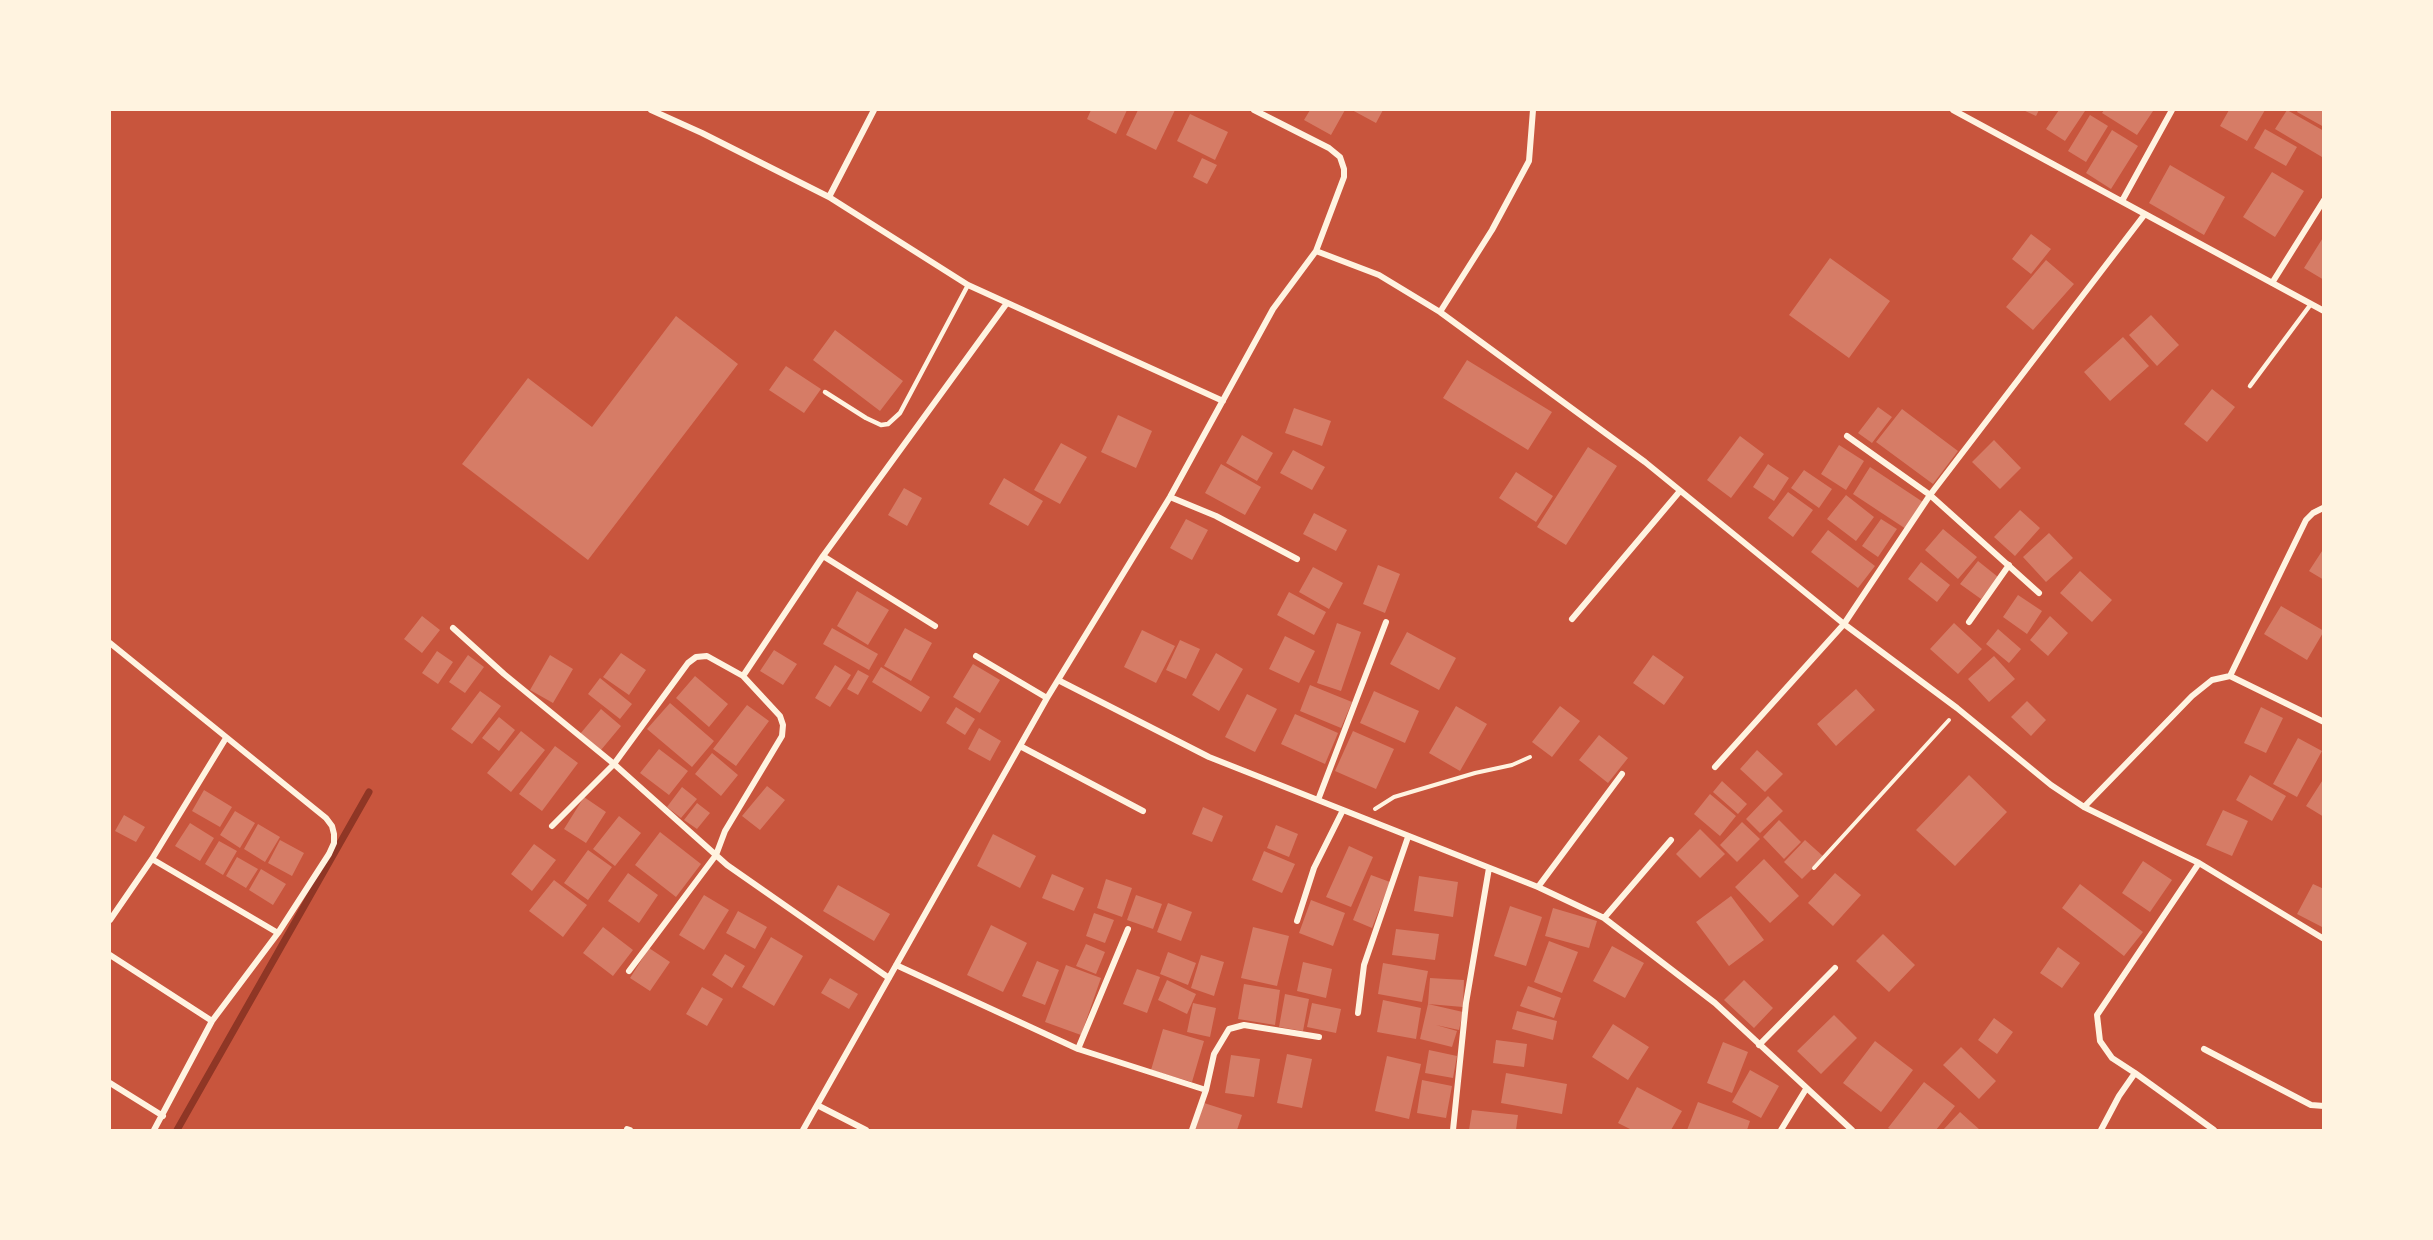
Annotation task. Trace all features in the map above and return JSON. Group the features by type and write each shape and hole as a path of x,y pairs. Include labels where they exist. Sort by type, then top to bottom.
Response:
{"street":[{"path":"651,110 829,197 968,285 1223,401"},
{"path":"829,197 874,110"},
{"path":"803,1131 1047,698 1170,497 1204,431 1274,309 1316,251 1344,177 1340,157 1329,148 1254,110"},
{"path":"1440,312 1492,230 1528,161 1533,110"},
{"path":"1953,110 2324,311"},
{"path":"2122,201 2172,110"},
{"path":"2272,283 2324,200"},
{"path":"1715,767 1844,624 1930,495 2145,214"},
{"path":"1316,251 1379,275 1440,312 1645,462 1844,624 1957,708 2051,785 2084,807 2199,863 2324,939"},
{"path":"743,676 824,556 1007,303"},
{"path":"1847,436 1930,495 2039,592"},
{"path":"1572,619 1680,491"},
{"path":"1170,497 1216,516 1297,559"},
{"path":"2230,676 2306,520 2323,508"},
{"path":"824,556 935,626"},
{"path":"1969,622 2009,565"},
{"path":"1318,800 1386,622"},
{"path":"453,628 504,674 614,764 716,855 889,978"},
{"path":"110,643 317,811 332,826 334,843 278,933 212,1021 154,1131"},
{"path":"552,826 614,764 688,663 696,657 707,656 743,676 780,716 783,725 782,736 725,831 716,855 629,971"},
{"path":"976,656 1047,698"},
{"path":"2084,807 2192,696 2212,680 2230,676 2324,722"},
{"path":"1058,680 1209,757 1538,887 1604,918 1715,1003 1852,1131"},
{"path":"110,920 152,859 226,738"},
{"path":"1020,746 1143,811"},
{"path":"1538,887 1622,774"},
{"path":"1297,921 1314,868 1342,810"},
{"path":"1358,1013 1364,966 1408,837"},
{"path":"1604,918 1671,840"},
{"path":"152,859 278,933"},
{"path":"2199,863 2097,1015 2100,1041 2112,1058 2214,1131"},
{"path":"1453,1130 1466,1003 1489,868"},
{"path":"1078,1049 1128,929"},
{"path":"110,955 212,1021"},
{"path":"896,965 1078,1049 1206,1090"},
{"path":"1759,1045 1835,968"},
{"path":"1192,1131 1206,1090 1214,1054 1223,1036 1235,1026 1244,1025 1319,1037"},
{"path":"2204,1049 2311,1105 2324,1106"},
{"path":"2101,1131 2119,1096 2135,1073"},
{"path":"110,1083 163,1116"},
{"path":"1781,1131 1806,1089"},
{"path":"817,1105 866,1131"}],"lane":[{"path":"825,392 866,418 881,425 888,424 900,413 968,285"},
{"path":"2250,386 2310,304"}],"path":[{"path":"1814,868 1957,708"},
{"path":"1362,818 1394,798 1475,773 1512,765 1530,757"}],"building":[{"path":"1091,110 1127,110 1116,134 1087,119"},
{"path":"1138,110 1175,110 1156,150 1126,135"},
{"path":"1310,110 1345,110 1331,135 1304,120"},
{"path":"1352,110 1383,110 1376,123"},
{"path":"2023,110 2039,110 2036,116"},
{"path":"2059,110 2085,111 2065,141 2046,129"},
{"path":"2104,110 2153,111 2137,135 2102,113"},
{"path":"2229,110 2265,110 2247,141 2220,126"},
{"path":"2287,110 2324,131 2322,157 2275,129"},
{"path":"2298,110 2324,110 2324,127 2297,112"},
{"path":"1190,114 1228,132 1215,160 1177,141"},
{"path":"2090,115 2108,126 2086,162 2068,151"},
{"path":"2265,129 2297,147 2286,166 2254,148"},
{"path":"2112,130 2138,146 2111,189 2086,173"},
{"path":"1202,158 1217,165 1207,184 1193,177"},
{"path":"2170,165 2225,197 2204,235 2149,203"},
{"path":"2272,172 2304,191 2275,237 2243,217"},
{"path":"2031,234 2051,249 2031,274 2012,259"},
{"path":"2324,236 2324,280 2304,268"},
{"path":"1830,258 1890,301 1849,358 1789,315"},
{"path":"2046,260 2074,284 2033,330 2006,307"},
{"path":"2151,315 2179,345 2157,366 2129,335"},
{"path":"676,316 738,364 588,560 462,464 528,378 592,427"},
{"path":"835,330 903,381 880,411 813,360"},
{"path":"2123,337 2149,366 2110,401 2084,372"},
{"path":"1467,360 1552,412 1528,450 1443,398"},
{"path":"786,366 821,389 804,413 769,390"},
{"path":"2212,389 2235,407 2207,442 2184,424"},
{"path":"1878,407 1892,417 1872,443 1858,433"},
{"path":"1294,408 1331,421 1322,446 1285,433"},
{"path":"1902,409 1958,451 1933,484 1876,442"},
{"path":"1118,415 1152,431 1136,468 1101,452"},
{"path":"1242,435 1273,453 1257,481 1226,463"},
{"path":"1740,436 1764,454 1731,498 1707,480"},
{"path":"1994,440 2021,468 2000,489 1972,462"},
{"path":"1061,443 1087,457 1060,504 1034,490"},
{"path":"1839,445 1864,461 1846,490 1821,474"},
{"path":"1588,447 1617,466 1566,545 1537,527"},
{"path":"1293,450 1325,467 1312,490 1280,473"},
{"path":"1221,464 1261,487 1245,515 1205,493"},
{"path":"1768,464 1789,478 1774,501 1753,487"},
{"path":"1870,467 1923,502 1906,529 1853,494"},
{"path":"1804,470 1832,489 1819,508 1791,488"},
{"path":"1516,472 1553,496 1536,522 1499,498"},
{"path":"1004,478 1043,501 1028,526 989,504"},
{"path":"904,488 922,498 907,526 888,515"},
{"path":"1788,492 1813,510 1793,537 1768,518"},
{"path":"1846,495 1874,517 1856,541 1827,519"},
{"path":"2020,510 2040,528 2015,556 1994,537"},
{"path":"1314,513 1347,530 1336,551 1303,534"},
{"path":"1186,519 1208,530 1192,560 1170,548"},
{"path":"1881,519 1897,529 1878,557 1862,546"},
{"path":"1943,529 1977,557 1958,579 1925,550"},
{"path":"1828,530 1875,566 1858,588 1811,552"},
{"path":"2049,533 2073,558 2046,582 2023,557"},
{"path":"2324,548 2324,580 2309,571"},
{"path":"1978,561 1998,577 1981,599 1960,584"},
{"path":"1921,562 1950,585 1937,602 1908,579"},
{"path":"1378,565 1400,574 1385,613 1363,604"},
{"path":"1313,567 1343,583 1329,609 1299,592"},
{"path":"2080,571 2112,600 2092,622 2060,593"},
{"path":"857,591 889,610 868,645 837,626"},
{"path":"1289,592 1326,612 1314,635 1277,615"},
{"path":"2018,595 2042,611 2027,634 2003,617"},
{"path":"2281,606 2324,631 2307,660 2264,634"},
{"path":"422,616 440,630 422,653 404,639"},
{"path":"2050,616 2068,633 2048,656 2030,640"},
{"path":"1337,623 1361,632 1341,691 1317,683"},
{"path":"1954,623 1982,649 1958,674 1930,649"},
{"path":"832,628 878,654 869,670 823,644"},
{"path":"905,628 932,643 911,681 884,666"},
{"path":"1998,629 2021,649 2009,663 1986,644"},
{"path":"1142,630 1175,646 1156,683 1124,667"},
{"path":"1407,632 1456,658 1439,690 1390,664"},
{"path":"1285,636 1315,651 1299,683 1269,669"},
{"path":"1180,640 1200,649 1186,679 1166,670"},
{"path":"774,650 797,664 783,685 760,671"},
{"path":"437,651 453,662 438,684 422,673"},
{"path":"621,653 646,670 629,695 603,677"},
{"path":"1216,653 1243,669 1219,711 1192,695"},
{"path":"468,655 484,667 465,693 449,682"},
{"path":"550,655 573,669 553,703 530,690"},
{"path":"1653,655 1684,677 1664,705 1633,683"},
{"path":"1994,656 2015,679 1989,702 1968,679"},
{"path":"973,664 1000,680 980,713 953,697"},
{"path":"835,665 851,675 830,707 815,698"},
{"path":"881,667 930,697 921,712 872,682"},
{"path":"858,670 869,676 858,695 847,689"},
{"path":"695,676 728,704 709,727 676,698"},
{"path":"600,678 632,704 620,719 588,694"},
{"path":"1310,685 1352,702 1341,728 1300,711"},
{"path":"1856,689 1875,710 1836,746 1817,724"},
{"path":"480,691 501,706 472,744 451,729"},
{"path":"1374,691 1419,711 1405,743 1360,723"},
{"path":"1247,694 1277,709 1255,752 1225,737"},
{"path":"2027,701 2046,720 2031,736 2011,717"},
{"path":"670,703 714,741 692,767 647,729"},
{"path":"747,705 769,721 736,766 713,749"},
{"path":"1456,706 1487,724 1460,771 1429,753"},
{"path":"1560,706 1580,721 1552,757 1532,742"},
{"path":"956,707 975,719 965,735 946,723"},
{"path":"2261,707 2283,718 2266,753 2244,743"},
{"path":"601,709 621,726 601,750 580,734"},
{"path":"1295,714 1338,733 1325,764 1281,744"},
{"path":"499,717 515,730 499,751 482,738"},
{"path":"979,728 1001,741 990,761 968,749"},
{"path":"521,731 545,750 511,792 487,773"},
{"path":"1353,731 1394,749 1376,789 1335,771"},
{"path":"1599,735 1628,758 1608,783 1579,760"},
{"path":"2298,738 2322,751 2297,797 2273,784"},
{"path":"555,746 578,763 542,811 519,794"},
{"path":"659,749 688,771 669,795 640,773"},
{"path":"1757,750 1783,774 1765,792 1740,769"},
{"path":"712,753 738,775 721,796 695,774"},
{"path":"1969,775 2007,812 1955,866 1916,830"},
{"path":"2250,775 2286,796 2272,821 2236,800"},
{"path":"2324,778 2324,817 2306,806"},
{"path":"1722,781 1747,804 1738,814 1713,792"},
{"path":"767,786 785,800 760,830 742,816"},
{"path":"682,787 697,799 681,818 667,807"},
{"path":"204,790 232,807 220,827 192,811"},
{"path":"1710,794 1736,816 1720,836 1694,814"},
{"path":"1768,796 1783,811 1760,833 1746,819"},
{"path":"584,797 606,812 586,843 564,829"},
{"path":"697,803 710,813 697,829 684,820"},
{"path":"1203,807 1223,816 1212,842 1192,834"},
{"path":"2223,810 2248,821 2232,856 2206,845"},
{"path":"235,811 255,823 240,848 220,835"},
{"path":"124,815 145,827 136,842 115,831"},
{"path":"619,816 641,833 615,866 593,849"},
{"path":"1779,820 1801,842 1784,859 1763,837"},
{"path":"1742,822 1760,839 1737,862 1720,845"},
{"path":"190,823 214,838 200,861 175,846"},
{"path":"258,824 280,837 265,862 244,849"},
{"path":"1276,825 1298,834 1289,857 1267,848"},
{"path":"1700,829 1725,854 1700,878 1676,854"},
{"path":"660,832 701,864 676,897 635,865"},
{"path":"993,834 1036,856 1020,888 977,866"},
{"path":"280,840 304,853 292,876 268,863"},
{"path":"1805,840 1824,857 1802,879 1784,862"},
{"path":"219,841 237,851 223,875 205,864"},
{"path":"534,844 556,860 532,891 511,874"},
{"path":"1349,846 1373,857 1351,907 1326,897"},
{"path":"588,850 612,867 588,900 564,883"},
{"path":"1264,851 1295,864 1282,893 1252,880"},
{"path":"237,857 258,869 246,888 226,876"},
{"path":"1764,859 1799,896 1770,923 1735,887"},
{"path":"2143,861 2172,880 2150,912 2122,893"},
{"path":"261,869 286,884 273,905 249,890"},
{"path":"628,873 658,895 639,923 608,901"},
{"path":"1835,873 1861,895 1833,926 1808,903"},
{"path":"1052,874 1084,888 1074,911 1042,898"},
{"path":"1371,875 1390,882 1372,928 1353,920"},
{"path":"1419,876 1458,882 1453,917 1414,911"},
{"path":"1106,879 1132,888 1122,917 1097,908"},
{"path":"554,880 587,905 563,937 529,911"},
{"path":"2080,884 2143,932 2124,956 2062,908"},
{"path":"2313,884 2324,889 2324,928 2297,914"},
{"path":"838,885 890,914 874,941 823,911"},
{"path":"704,895 729,910 704,950 679,935"},
{"path":"1136,895 1162,904 1153,929 1127,920"},
{"path":"1731,896 1764,940 1729,966 1696,922"},
{"path":"1311,900 1345,913 1333,946 1299,933"},
{"path":"1168,903 1192,912 1181,941 1157,932"},
{"path":"1510,906 1542,917 1526,966 1494,956"},
{"path":"1553,908 1597,921 1589,948 1545,936"},
{"path":"738,911 767,927 755,949 726,933"},
{"path":"1094,913 1114,920 1105,943 1086,936"},
{"path":"991,925 1027,943 1003,992 967,975"},
{"path":"603,927 633,950 613,976 583,953"},
{"path":"1253,927 1289,936 1277,986 1241,978"},
{"path":"1396,929 1439,934 1435,960 1392,955"},
{"path":"1883,934 1915,965 1889,992 1856,961"},
{"path":"771,937 803,956 774,1006 742,987"},
{"path":"1549,941 1578,952 1562,993 1534,982"},
{"path":"1086,944 1105,952 1096,974 1076,966"},
{"path":"1612,946 1644,963 1625,998 1593,981"},
{"path":"2058,947 2080,963 2062,988 2040,973"},
{"path":"649,948 670,962 650,991 630,978"},
{"path":"1168,952 1196,963 1188,985 1160,974"},
{"path":"725,954 745,966 732,988 712,975"},
{"path":"1201,955 1224,962 1214,996 1191,988"},
{"path":"1037,961 1059,970 1045,1005 1022,996"},
{"path":"1303,962 1332,969 1326,998 1297,991"},
{"path":"1383,963 1428,971 1422,1002 1378,994"},
{"path":"1066,965 1101,978 1081,1035 1045,1022"},
{"path":"1137,969 1160,977 1147,1013 1123,1004"},
{"path":"830,978 858,994 849,1009 821,993"},
{"path":"1430,978 1464,980 1463,1007 1428,1004"},
{"path":"1167,980 1196,994 1187,1014 1158,1000"},
{"path":"1744,980 1773,1008 1754,1028 1724,1000"},
{"path":"1244,984 1280,990 1275,1025 1238,1019"},
{"path":"1528,986 1561,998 1554,1018 1520,1006"},
{"path":"702,987 723,999 707,1026 686,1014"},
{"path":"1285,994 1309,999 1303,1031 1279,1027"},
{"path":"1383,1000 1421,1008 1416,1039 1377,1032"},
{"path":"1193,1003 1216,1008 1210,1037 1187,1032"},
{"path":"1312,1003 1341,1009 1336,1033 1307,1027"},
{"path":"1428,1004 1463,1012 1459,1030 1436,1025 1457,1031 1452,1047 1420,1039"},
{"path":"1517,1011 1557,1021 1553,1040 1512,1029"},
{"path":"1834,1015 1857,1038 1821,1074 1797,1051"},
{"path":"1994,1018 2013,1032 1997,1054 1978,1040"},
{"path":"1613,1024 1649,1047 1628,1080 1592,1057"},
{"path":"1163,1029 1204,1041 1192,1082 1151,1070"},
{"path":"1496,1040 1527,1044 1524,1067 1493,1063"},
{"path":"1875,1041 1913,1070 1881,1112 1843,1083"},
{"path":"1723,1042 1748,1052 1732,1093 1707,1083"},
{"path":"1961,1047 1996,1081 1979,1099 1943,1065"},
{"path":"1429,1050 1457,1056 1453,1078 1425,1073"},
{"path":"1287,1054 1312,1059 1302,1108 1277,1103"},
{"path":"1231,1055 1260,1059 1254,1097 1225,1093"},
{"path":"1387,1056 1421,1064 1409,1119 1375,1111"},
{"path":"1750,1070 1779,1086 1761,1118 1732,1102"},
{"path":"1506,1073 1567,1084 1562,1114 1501,1103"},
{"path":"1422,1080 1452,1086 1446,1118 1417,1113"},
{"path":"1924,1082 1955,1106 1936,1130 1892,1130 1888,1128"},
{"path":"1637,1087 1682,1111 1671,1130 1632,1130 1618,1123"},
{"path":"1698,1102 1750,1121 1747,1130 1687,1130"},
{"path":"1204,1103 1242,1115 1237,1130 1195,1130"},
{"path":"1472,1110 1518,1115 1516,1130 1469,1130"},
{"path":"1960,1112 1980,1130 1943,1130"}],"waterway":[{"path":"177,1130 369,792"}]}
